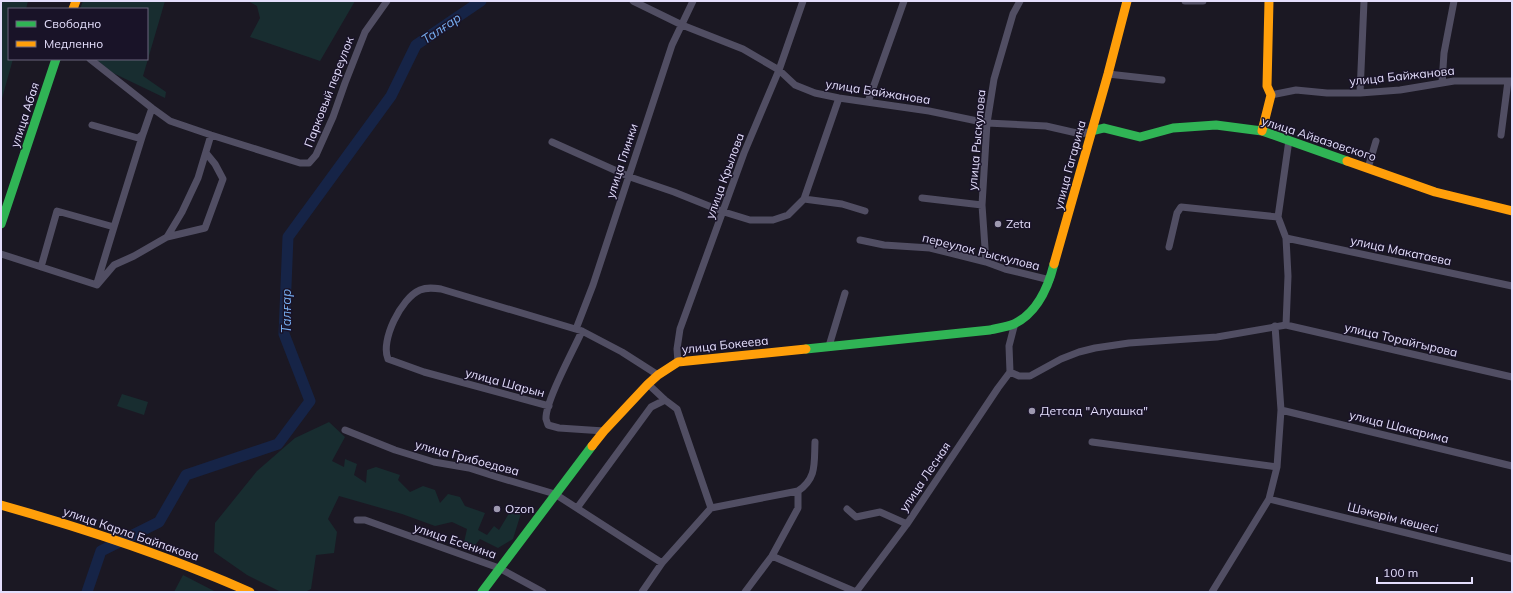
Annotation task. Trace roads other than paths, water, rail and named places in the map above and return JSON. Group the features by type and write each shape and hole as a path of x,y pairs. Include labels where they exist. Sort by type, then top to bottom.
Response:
{"main road":[{"name":"улица Гагарина","path":"1015,323 1031,312 1042,297 1050,280 1127,1"},
{"path":"1262,131 1271,95 1266,86 1269,1"},
{"name":"улица Абая","path":"1,224 56,60"},
{"path":"1096,114 1104,128"},
{"name":"улица Айвазовского","path":"1092,131 1104,128 1140,137 1173,128 1216,125 1262,131 1435,192 1512,211"},
{"name":"улица Бокеева","path":"658,375 678,362 990,330 1015,323"},
{"path":"482,592 604,431 658,375"},
{"name":"улица Карла Байпакова","path":"1,505 76,526 177,561 250,592"}],"street":[{"name":"Парковый переулок","path":"211,135 300,163 309,163 316,155 333,117 365,32 387,1"},
{"name":"улица Байжанова","path":"633,1 682,25 743,49 779,70 795,84 815,93 929,111 987,123 1046,126 1081,134 1092,131"},
{"name":"улица Глинки","path":"549,406 554,390 579,330 672,45 693,1"},
{"name":"улица Крылова","path":"678,362 677,349 680,329 724,212 744,152 779,70 803,1"},
{"path":"868,102 904,1"},
{"name":"улица Рыскулова","path":"986,262 982,205 987,123 994,78 1013,14 1020,1"},
{"path":"1184,1 1203,1"},
{"path":"1360,93 1364,1"},
{"path":"1442,83 1444,54 1454,1"},
{"path":"91,60 170,121 211,135 198,178 182,212 167,237"},
{"path":"1108,74 1162,80"},
{"name":"улица Байжанова","path":"1271,95 1296,90 1327,93 1360,93 1400,90 1454,81 1510,81"},
{"path":"1501,135 1510,81"},
{"path":"552,142 630,177 674,192 724,212 750,220 773,220 788,215 804,199 839,98"},
{"path":"97,285 152,108"},
{"path":"92,125 138,138 144,134"},
{"path":"1015,323 1009,346 1010,372 1019,376 1030,376 1061,359 1095,348 1129,343 1217,337 1286,324 1288,276 1286,238 1278,217 1289,140"},
{"path":"1368,168 1376,141"},
{"path":"97,285 114,265 134,256 167,237 205,228 224,179 215,164 206,154"},
{"path":"922,198 982,205"},
{"path":"804,199 842,204 865,210"},
{"path":"1170,247 1177,213 1181,207 1278,217"},
{"path":"40,267 57,211 114,227"},
{"name":"улица Макатаева","path":"1286,238 1512,286"},
{"name":"переулок Рыскулова","path":"860,240 884,245 930,248 1050,280"},
{"path":"1,254 97,285"},
{"name":"улица Шарын","path":"579,330 433,287 419,290 406,302 393,320 385,348 388,359 424,372 549,406 546,419 548,425 559,428 604,431"},
{"path":"829,346 845,293"},
{"name":"улица Торайгырова","path":"1286,324 1512,377"},
{"path":"1212,592 1269,499 1278,467 1282,410 1275,326"},
{"path":"579,330 622,352 658,375"},
{"name":"улица Лесная","path":"856,592 907,524 1010,372"},
{"path":"648,384 677,409 711,508"},
{"path":"577,508 651,407 665,400"},
{"name":"улица Шакарима","path":"1282,410 1512,466"},
{"name":"улица Грибоедова","path":"346,430 395,450 434,462 469,468 497,478 555,494 662,563"},
{"path":"642,592 662,563 711,508 798,492 807,485 813,475 815,442"},
{"path":"1092,442 1278,467"},
{"path":"745,592 772,556 798,508 798,492"},
{"name":"Шәкәрім көшесі","path":"1269,499 1512,559"},
{"path":"847,509 856,517 876,512 883,512 907,524"},
{"name":"улица Есенина","path":"357,520 365,520 499,568 543,592"},
{"path":"772,556 856,592"}],"waterway":[{"name":"Талғар","path":"87,592 101,551 159,522 186,475 278,444 310,401 284,334 288,237 391,96 416,45 481,1"}],"place":[{"name":"Zeta","path":"998,224"},
{"name":"Детсад \"Алуашка\"","path":"1032,411"},
{"name":"Ozon","path":"497,509"}]}
